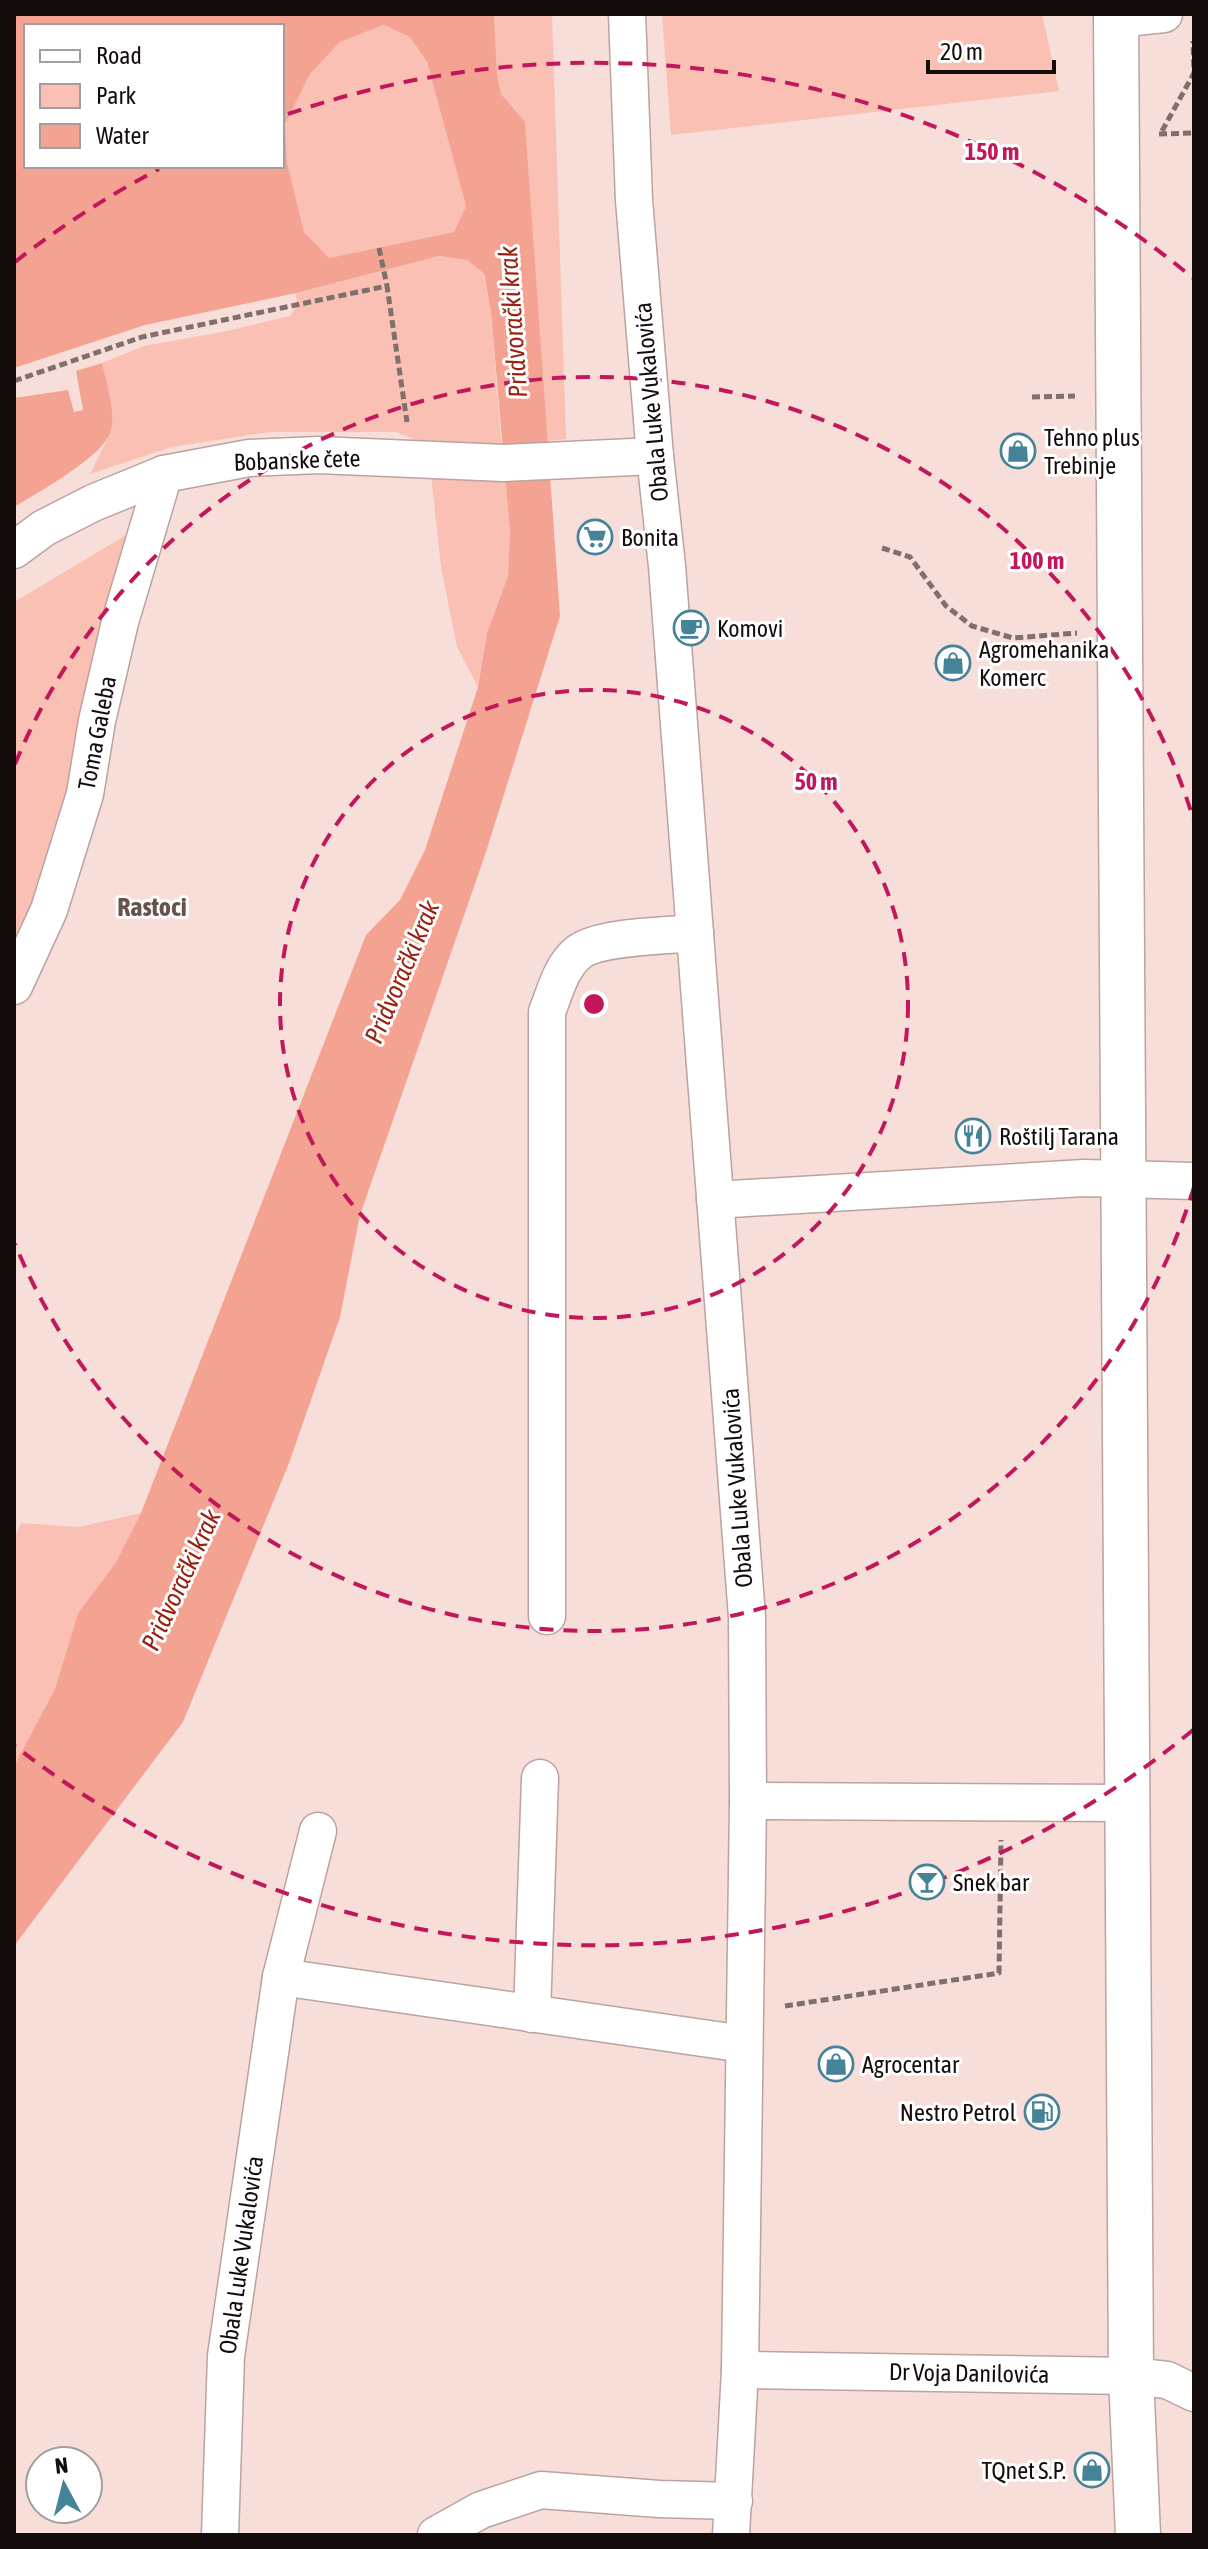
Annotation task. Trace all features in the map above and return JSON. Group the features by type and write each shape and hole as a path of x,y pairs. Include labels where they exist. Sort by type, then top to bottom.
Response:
{"street":[{"name":"Obala Luke Vukalovića","path":"436,2535 481,2510 541,2490 659,2499 732,2518 740,2370 748,1801 747,1617 667,566 634,200 627,14"},
{"path":"1138,2535 1131,2376 1116,16 1164,14"},
{"name":"Bobanske čete","path":"14,550 44,528 93,503 164,474 249,458 319,455 504,463 655,456"},
{"name":"Toma Galeba","path":"14,986 49,910 85,794 97,721 120,622 164,474"},
{"path":"547,1616 547,1012 561,975 577,953 594,943 695,933"},
{"path":"715,1200 1084,1178 1194,1181"},
{"path":"532,2014 540,1778"},
{"path":"748,1801 1128,1803"},
{"name":"Obala Luke Vukalovića","path":"220,2535 226,2356 281,1977 318,1831"},
{"path":"281,1977 532,2014 744,2028"},
{"name":"Dr Voja Danilovića","path":"740,2370 1131,2376 1167,2380 1194,2393"}],"path":[{"path":"1160,134 1194,133"},
{"path":"379,248 412,458"},
{"path":"14,381 142,337 387,286"},
{"path":"1032,397 1089,395"},
{"path":"882,548 910,557 946,606 972,626 1013,638 1086,633"},
{"path":"744,2028 999,1973 1001,1838"}],"green space":[{"path":"494,14 552,14 566,439 547,441 525,123 501,94"},
{"path":"662,14 1042,14 1059,91 671,135"},
{"path":"385,25 410,37 427,62 466,206 454,232 329,258 304,232 287,162 285,124 310,74 340,42"},
{"path":"439,256 467,260 483,274 491,312 502,453 431,446 396,432 269,432 172,447 90,474 112,430 102,363 144,346 290,316 297,305 296,293"},
{"path":"431,475 505,475 510,531 508,576 487,633 478,687 457,647 441,567"},
{"path":"128,534 140,554 14,986 14,602"},
{"path":"141,1513 115,1564 78,1613 55,1689 14,1766 14,1540 21,1523 79,1527"}],"water":[{"name":"Pridvorački krak","path":"14,14 494,14 501,94 525,122 560,616 485,855 360,1215 340,1317 289,1463 183,1722 14,1950 14,1766 55,1689 78,1613 115,1564 141,1513 366,935 400,900 425,850 478,687 487,633 508,576 510,531 491,312 484,274 467,260 439,256 296,293 145,325 14,368","holes":["384,25 410,37 427,62 466,206 454,232 329,258 304,232 287,162 285,124 310,74 340,42"]},
{"path":"102,363 112,416 111,431 105,441 68,474 14,507 14,398 68,390 74,412 83,410 76,371"}],"place":[{"name":"Tehno plus Trebinje","path":"1018,451"},
{"name":"Bonita","path":"595,537"},
{"name":"Komovi","path":"691,628"},
{"name":"Agromehanika Komerc","path":"953,663"},
{"name":"Roštilj Tarana","path":"973,1136"},
{"name":"Snek bar","path":"927,1882"},
{"name":"Agrocentar","path":"836,2064"},
{"name":"Nestro Petrol","path":"1042,2112"},
{"name":"TQnet S.P.","path":"1092,2470"}],"district":[{"name":"Rastoci","path":"152,907"}]}
